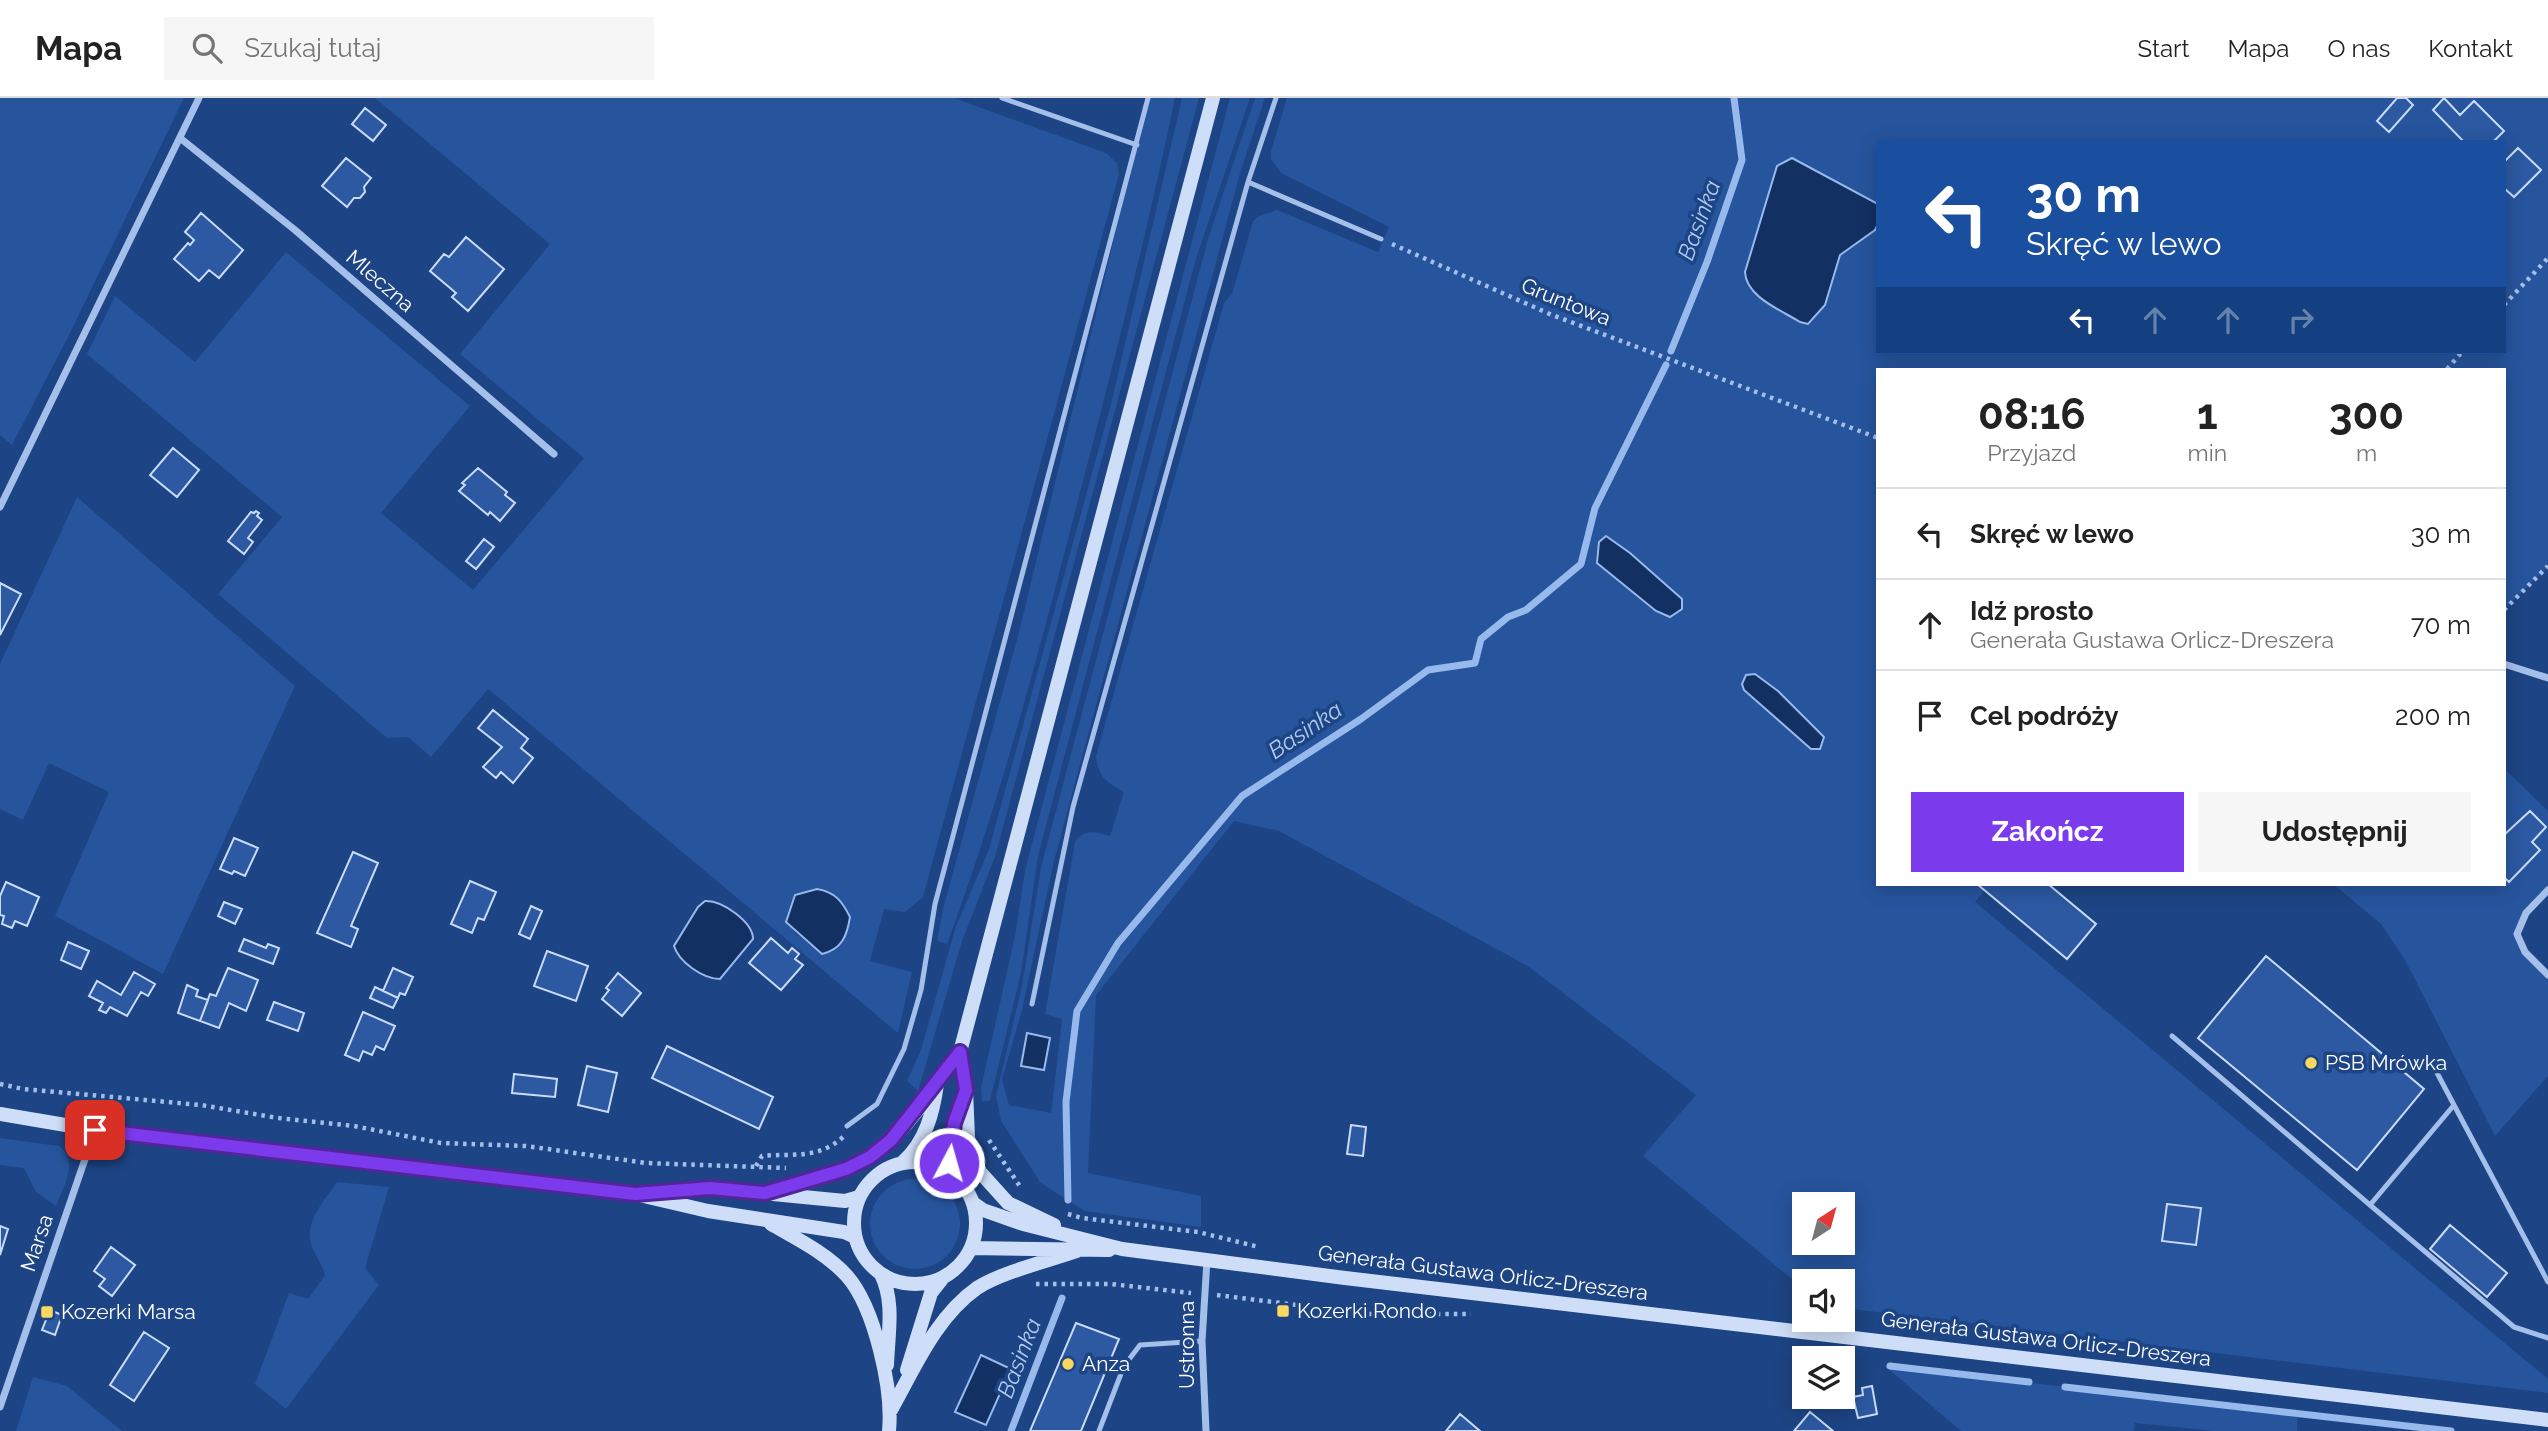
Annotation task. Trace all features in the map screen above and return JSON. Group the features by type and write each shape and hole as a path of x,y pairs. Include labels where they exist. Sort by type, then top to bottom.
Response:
{"main road":[{"path":"1079,1244 1008,1203 980,1172 968,1138 966,1090 960,1052 1213,98"},
{"path":"765,1193 846,1169 870,1157 891,1140 917,1110 960,1052"},
{"path":"904,1162 913,1153 928,1125 938,1079"},
{"path":"903,1388 922,1316 931,1293 945,1276 960,1264 971,1248 976,1226 973,1203 949,1163 954,1123 966,1090"},
{"path":"0,1114 95,1130 635,1194 708,1211 844,1232 855,1237"},
{"path":"945,1276 929,1283 912,1284 895,1281 881,1274 869,1264 855,1237 854,1217 859,1197 870,1181 885,1169 904,1162 934,1164 960,1181"},
{"path":"635,1194 710,1188 845,1201 859,1197"},
{"name":"Generała Gustawa Orlicz-Dreszera","path":"973,1203 983,1210 1079,1244"},
{"path":"761,1218 830,1259 848,1278 863,1302 886,1384 891,1410 889,1431"},
{"path":"891,1410 931,1337 958,1304 978,1288 999,1277 1079,1244"},
{"name":"Generała Gustawa Orlicz-Dreszera","path":"971,1248 1079,1244 1345,1279 2548,1420"},
{"path":"881,1274 891,1303 886,1384"}],"street":[{"path":"0,507 199,98"},
{"name":"Mleczna","path":"180,138 295,230 554,454"},
{"path":"2506,665 2548,678"},
{"path":"2548,890 2526,913 2517,934 2525,952 2548,975"},
{"name":"Marsa","path":"0,1407 95,1130"},
{"name":"Ustronna","path":"1206,1431 1202,1341 1208,1260"}],"lane":[{"path":"1002,98 1137,145"},
{"path":"847,1126 877,1104 904,1049 921,990 935,904 1148,98"},
{"path":"1032,1004 1073,807 1248,182 1276,98"},
{"path":"1248,182 1381,239"},
{"path":"2172,1036 2514,1327 2548,1338"},
{"path":"2435,1069 2548,1282"},
{"path":"2370,1205 2454,1105"},
{"path":"1099,1431 1124,1366 1140,1345 1180,1340 1202,1341"}],"path":[{"name":"Gruntowa","path":"1381,239 1552,315 1876,437"},
{"path":"2506,303 2548,258"},
{"path":"2448,368 2460,354"},
{"path":"2506,608 2548,566"},
{"path":"0,1084 34,1090 201,1105 278,1118 354,1126 441,1143 526,1146 646,1163 793,1167"},
{"path":"756,1166 762,1156 790,1157 827,1147 843,1137 847,1126"},
{"path":"986,1135 1023,1191"},
{"path":"1057,1211 1082,1218 1198,1232 1264,1248"},
{"path":"1030,1282 1043,1285 1111,1284 1369,1314 1471,1314"}],"shaded area":[{"path":"0,98 184,98 69,335 12,445 0,435"},
{"path":"375,98 954,98 1106,153 1117,163 1119,174 923,897 905,912 884,909 870,961 912,972 898,1033 488,689 431,757 408,737 387,738 218,594 282,517 87,354 115,296 195,362 286,252 470,406 381,513 473,590 584,458 460,354 550,244","holes":["817,889 830,892 840,900 845,939 834,950 822,954 794,932 786,916 792,901"]},
{"path":"1148,98 1175,98 1140,256 1031,678 984,838 947,944 937,941 943,909 1019,632"},
{"path":"1182,98 1199,98 995,857 962,941 918,1091 907,1081 921,1050 955,929 989,849 1111,404"},
{"path":"1230,98 1250,98 1195,262 1038,856 1021,973 990,1101 982,1101 981,1088 1015,936 1025,870"},
{"path":"1255,98 1265,98 1241,170 1054,861 1022,1010 1002,1079 1009,1105 1051,1113 1062,1019 1045,1014 1075,842 1087,833 1110,836 1124,792 1104,778 1096,756 1224,303 1232,294 1253,221 1277,210 1378,252 1389,227 1281,173 1271,159 1271,151 1287,98 2548,98 2548,567 2506,608 2506,368 1876,368 1876,886 1988,886 1975,902 2548,1379 2548,1393 1855,1309 1855,1269 1792,1269 1792,1279 1643,1156 1696,1095 1528,966 1279,831 1234,821 1096,995 1088,1173 1201,1196 1201,1227 1085,1211 1040,1182 1001,1121 996,1096 1022,986 1041,867 1208,239"},
{"path":"1792,158 1876,203 1875,230 1840,255 1825,305 1808,324 1800,322 1758,296 1751,289 1745,272 1777,166"},
{"path":"77,497 295,686 163,974 55,916 109,792 49,763 23,820 0,809 0,664"},
{"path":"1606,536 1630,553 1682,599 1682,609 1670,617 1656,611 1597,563 1599,542"},
{"path":"1755,674 1778,691 1824,737 1820,749 1811,749 1744,690 1742,684 1746,675"},
{"path":"2506,770 2548,811 2548,893 2526,913 2517,934 2525,952 2548,975 2548,1076 2495,1136 2405,960 2381,924 2335,886 2506,886"},
{"path":"817,889 829,892 837,898 850,917 839,945 822,954 786,922 795,895"},
{"path":"705,901 728,908 742,919 752,932 753,939 720,979 706,976 692,968 681,958 674,946 698,907"},
{"path":"1027,1033 1050,1038 1044,1070 1021,1066"},
{"path":"0,1138 59,1146 65,1152 68,1175 56,1206 36,1192 24,1168 0,1165"},
{"path":"915,1179 932,1182 947,1192 957,1207 960,1224 957,1241 947,1256 932,1266 915,1269 898,1266 883,1256 873,1241 870,1224 873,1207 883,1192 898,1182"},
{"path":"337,1182 389,1187 365,1268 379,1285 286,1409 255,1384 289,1293 308,1299 325,1275 311,1244 311,1227 317,1211"},
{"path":"981,1355 1011,1369 986,1425 955,1412"},
{"path":"1885,1366 2298,1414 2297,1431 2214,1431 2135,1423 2134,1431 1961,1431"},
{"path":"33,1377 67,1386 122,1431 16,1431"}],"building":[{"path":"2397,98 2406,98 2413,105 2389,132 2377,121"},
{"path":"2444,98 2460,115 2474,101 2504,131 2495,140 2462,140 2433,110"},
{"path":"365,108 386,125 373,141 352,124"},
{"path":"2518,148 2541,170 2514,197 2506,190 2506,160"},
{"path":"346,158 371,178 364,187 365,192 360,198 354,198 347,207 322,186"},
{"path":"201,213 243,250 219,278 209,270 199,281 174,259 194,240 185,232"},
{"path":"466,237 504,269 468,311 452,297 456,293 430,271 444,254 449,257"},
{"path":"173,448 199,470 177,497 150,475"},
{"path":"478,468 507,492 505,495 515,503 500,521 490,512 488,515 459,491 465,485 462,483"},
{"path":"256,511 262,520 248,538 253,542 244,554 228,541 251,512"},
{"path":"484,539 494,547 476,569 466,561"},
{"path":"0,583 21,594 0,635"},
{"path":"493,710 528,739 521,748 533,758 513,783 501,772 496,778 483,767 502,747 478,728"},
{"path":"2530,811 2546,827 2532,842 2540,850 2509,882 2506,879 2506,833"},
{"path":"234,838 258,848 245,876 220,869"},
{"path":"353,852 378,863 351,926 358,929 351,947 317,933"},
{"path":"470,881 496,892 484,920 478,918 472,933 451,924"},
{"path":"6,882 39,897 27,926 15,921 12,928 2,924 4,916 0,915 0,896"},
{"path":"1979,886 2050,886 2096,924 2067,959"},
{"path":"224,902 242,909 235,924 218,916"},
{"path":"531,906 542,911 530,939 519,934"},
{"path":"771,938 788,953 792,948 799,954 795,959 803,965 781,990 749,963"},
{"path":"244,939 266,948 268,944 279,948 273,964 239,951"},
{"path":"68,942 89,951 81,969 61,960"},
{"path":"547,951 588,966 576,1001 534,986"},
{"name":"PSB Mrówka","path":"2266,956 2424,1089 2357,1170 2198,1038"},
{"path":"228,968 258,980 246,1011 229,1003 219,1028 200,1021 210,994 216,996"},
{"path":"393,968 413,977 405,995 400,993 398,998 383,991"},
{"path":"134,972 155,984 148,996 141,992 127,1016 110,1007 106,1013 99,1010 103,1003 89,996 97,981 121,995"},
{"path":"618,973 641,993 622,1016 602,999 609,990 606,988"},
{"path":"187,985 198,990 196,996 208,1000 200,1021 178,1013"},
{"path":"375,987 398,998 393,1008 370,998"},
{"path":"274,1002 304,1013 298,1031 267,1020"},
{"path":"363,1012 395,1026 384,1050 376,1046 372,1055 363,1051 359,1061 345,1055"},
{"path":"667,1046 773,1097 759,1129 652,1078"},
{"path":"587,1066 617,1073 608,1112 578,1105"},
{"path":"514,1074 557,1079 555,1097 512,1093"},
{"path":"1351,1125 1366,1127 1363,1156 1347,1154"},
{"path":"2167,1204 2201,1208 2196,1245 2162,1241"},
{"path":"2450,1225 2507,1273 2487,1297 2430,1249"},
{"path":"0,1226 8,1229 0,1255"},
{"path":"111,1247 135,1265 112,1296 99,1286 105,1279 94,1271"},
{"path":"50,1310 62,1315 55,1335 42,1330"},
{"path":"1076,1323 1119,1339 1081,1431 1030,1431"},
{"path":"144,1332 169,1348 134,1401 110,1385"},
{"path":"1872,1386 1877,1414 1858,1418 1855,1397 1863,1395 1862,1388"},
{"path":"1810,1412 1833,1431 1794,1431"},
{"path":"1460,1414 1480,1431 1446,1431"}],"waterway":[{"name":"Basinka","path":"1671,351 1707,262 1742,160 1734,98"},
{"name":"Basinka","path":"1068,1200 1066,1102 1077,1011 1118,943 1242,796 1361,719 1428,670 1475,663 1481,639 1508,617 1526,610 1581,564 1595,508 1666,365"},
{"name":"Basinka","path":"1011,1431 1062,1298"},
{"path":"1890,1366 2029,1382"},
{"path":"2065,1387 2451,1431"}],"place":[{"name":"PSB Mrówka","path":"2311,1063"},
{"name":"Kozerki Rondo","path":"1283,1311"},
{"name":"Kozerki Marsa","path":"47,1312"},
{"name":"Anza","path":"1068,1364"}],"route":[{"path":"95,1130 635,1194 710,1188 765,1193 846,1169 870,1157 891,1140 917,1110 960,1052 966,1090 954,1123 949,1163"}]}
